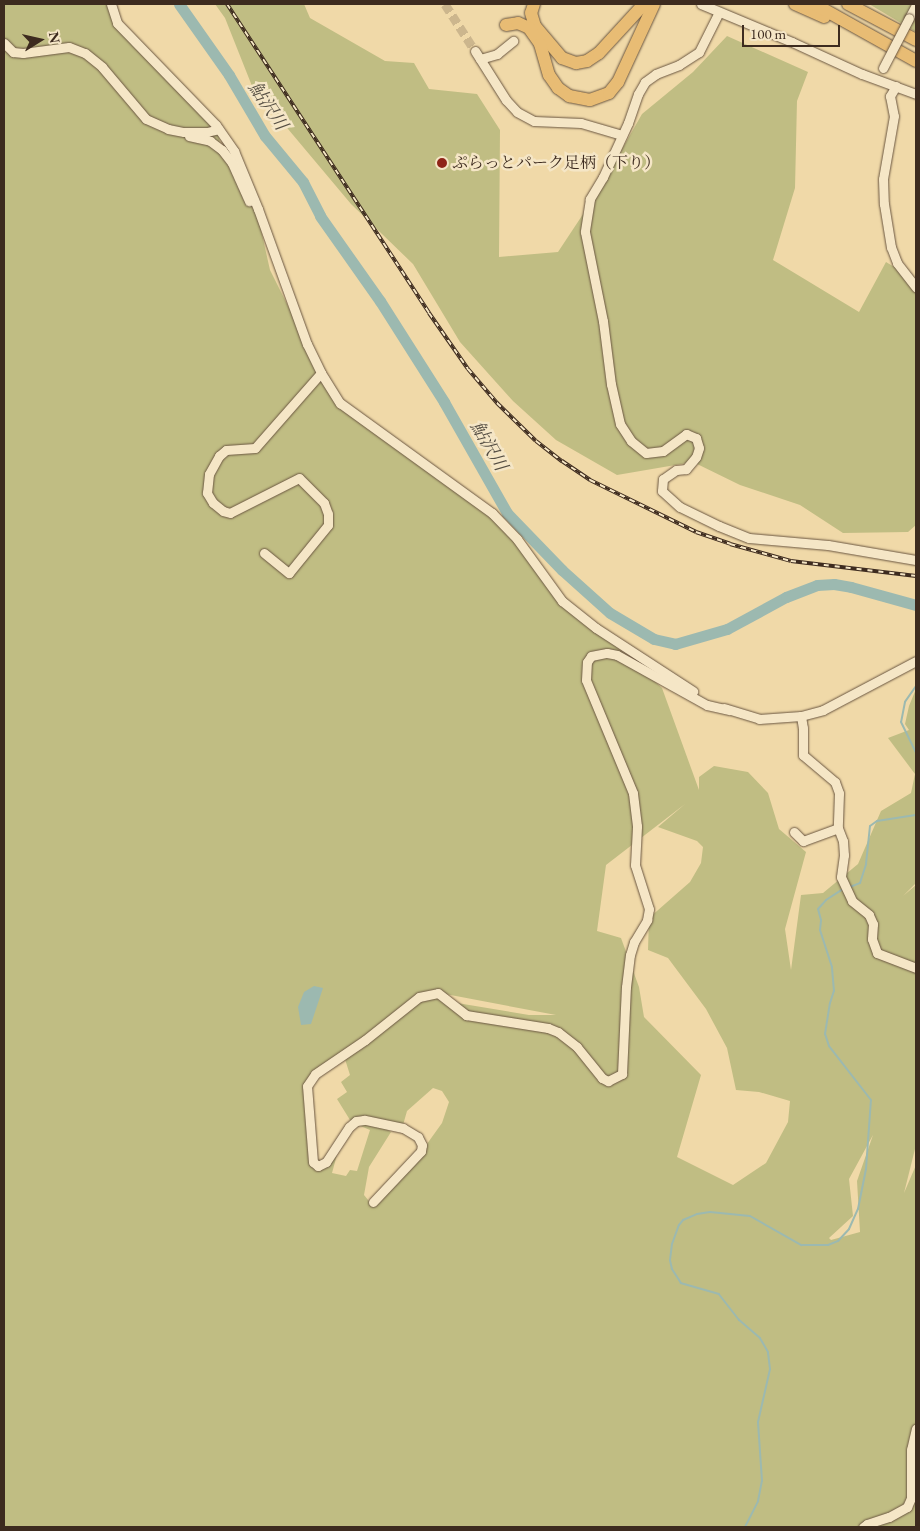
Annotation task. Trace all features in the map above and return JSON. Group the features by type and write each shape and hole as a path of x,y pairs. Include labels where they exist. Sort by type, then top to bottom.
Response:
{"highway":[{"path":"534,4 530,14 535,26 562,58 576,62 587,61 599,53 644,4"},
{"path":"506,25 518,23 529,28 540,44 549,75 558,88 569,96 590,100 609,93 618,82 654,4"},
{"path":"794,4 885,45"},
{"path":"814,4 916,61"},
{"path":"848,4 916,40"}],"street":[{"path":"111,4 117,24 163,69 219,129 241,165 295,312 321,373 340,403 492,513 517,539 562,601 596,628 708,701 729,710"},
{"path":"701,4 877,80 916,94"},
{"path":"877,80 916,6"},
{"path":"719,12 699,52 679,66 656,74 646,82 638,94 622,136 590,199 586,232 603,321 611,384 620,424 630,441 646,453 663,451 686,434 696,438 699,448 696,457 686,468 676,470 663,479 662,491 680,507 719,526 749,538 828,546 916,560"},
{"path":"513,41 497,54 478,55 506,100 517,112 534,121 581,123 622,136"},
{"path":"4,43 14,52 23,54 69,46 84,53 102,67 146,119 168,129 179,131 207,132 219,129"},
{"path":"896,86 890,96 894,116 883,179 884,204 891,247 897,263 916,287"},
{"path":"179,131 210,141 222,150 234,168 250,204 258,209"},
{"path":"264,553 289,573 328,525 328,514 324,503 299,478 230,513 223,511 213,503 207,493 209,474 219,456 226,450 255,448 321,373"},
{"path":"374,1202 421,1151 422,1145 418,1137 403,1128 364,1120 356,1121 349,1127 326,1162 318,1166 313,1162 307,1086 315,1074 365,1040 418,997 438,993 466,1016 548,1028 558,1032 577,1047 602,1078 608,1081 622,1074 626,987 630,955 649,909 635,865 637,826 633,793 586,680 587,662 591,656 607,653 617,655 707,704 759,719 801,716 823,710 916,661"},
{"path":"801,716 803,756 835,782 839,793 838,828 843,841 844,855 841,877 852,901 869,915 873,924 872,940 877,953 916,968"},
{"path":"794,832 803,841 838,828"},
{"path":"863,1527 866,1524 890,1517 907,1507 914,1482 911,1450 916,1429"}],"shaded area":[{"path":"4,4 108,4 141,47 219,129 220,151 245,174 257,212 270,270 307,344 323,383 367,422 500,521 555,591 662,688 699,790 699,777 714,766 748,772 768,793 779,829 806,852 785,929 791,970 801,895 823,893 858,864 881,811 911,793 915,774 888,738 909,730 905,724 909,706 916,689 916,883 903,896 916,885 916,1145 904,1193 916,1165 916,1527 4,1527","holes":["685,804 658,827 697,841 703,847 701,863 690,882 649,918 648,950 668,958 706,1009 727,1048 736,1090 759,1092 790,1101 788,1122 766,1163 733,1185 677,1157 701,1075 644,1017 639,987 621,938 597,931 606,865","440,993 556,1015 529,1015 451,1002","344,1056 350,1075 341,1082 347,1092 337,1099 350,1120 403,1125 407,1111 433,1088 442,1091 449,1102 442,1123 404,1176 373,1206 364,1195 369,1167 391,1132 383,1127 367,1123 358,1125 370,1130 357,1171 350,1170 346,1176 332,1173 338,1151 315,1167 307,1086 328,1065","873,1135 857,1181 860,1232 831,1240 829,1238 853,1216 849,1179"]},
{"path":"215,4 304,4 310,18 385,61 414,63 429,89 477,94 500,130 499,257 558,252 597,193 642,114 693,72 727,36 808,72 797,101 795,188 773,260 859,312 886,262 916,280 916,525 908,532 843,533 800,505 740,485 693,462 617,475 556,440 513,401 460,342 413,264 351,204 252,86 225,18"},
{"path":"869,4 916,4 916,32"}],"water":[{"path":"314,986 323,988 311,1024 301,1025 298,1007 304,992"}],"waterway":[{"name":"鮎沢川","path":"179,4 229,75 265,136 303,182 320,216 380,301 444,402 507,513 562,570 610,613 654,639 675,644 727,629 786,597 817,585 834,584 851,587 916,605"},
{"path":"916,686 905,702 901,722 916,753"},
{"path":"850,887 860,883 866,864 870,826 877,821 916,815"},
{"path":"745,1527 758,1501 762,1481 758,1422 770,1369 768,1352 760,1338 739,1320 719,1294 681,1283 672,1269 670,1260 672,1244 679,1225 683,1220 697,1214 710,1212 750,1216 801,1245 828,1245 838,1241 849,1229 858,1209 866,1169 871,1100 829,1046 825,1034 834,991 832,967 820,930 821,920 818,909 826,900 843,889"}],"tunnel":[{"path":"445,4 475,51"}],"railway":[{"path":"227,4 429,313 468,369 497,403 536,441 590,480 696,532 730,544 791,561 916,576"}],"place":[{"name":"ぷらっとパーク足柄（下り）","path":"442,163"}]}
